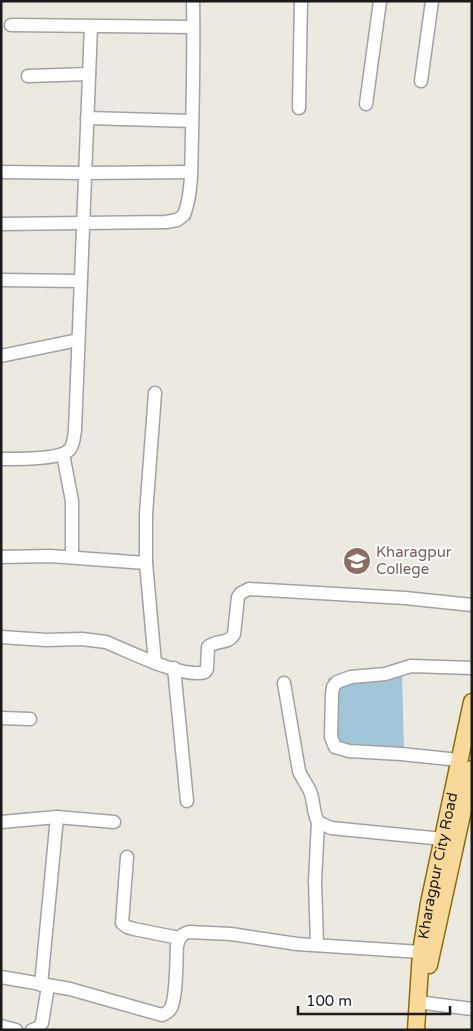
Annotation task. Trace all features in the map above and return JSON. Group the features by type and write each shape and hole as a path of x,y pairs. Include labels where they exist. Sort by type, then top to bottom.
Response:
{"main road":[{"name":"Kharagpur City Road","path":"416,1030 421,952 443,839 466,764 472,702"},
{"path":"423,1030 428,970 466,764"}],"street":[{"path":"1,224 166,222 177,220 184,216 187,207 190,172 193,1"},
{"path":"299,108 301,1"},
{"path":"366,104 380,1"},
{"path":"421,81 432,1"},
{"path":"11,25 193,27"},
{"path":"1,459 63,454 70,449 74,430 91,26"},
{"path":"28,76 89,74"},
{"path":"87,118 192,121"},
{"path":"1,172 85,174 190,172"},
{"path":"1,280 80,281"},
{"path":"1,356 78,340"},
{"path":"155,393 146,514 146,563 155,663"},
{"path":"63,454 72,501 72,557"},
{"path":"1,556 72,557 146,563"},
{"path":"1,637 106,642 155,663 199,674 207,669 208,647 212,643 228,641 234,634 238,597 249,589 405,598 472,605"},
{"path":"466,764 401,754 349,751 336,747 331,738 332,694 333,687 337,682 351,676 385,674 410,666 472,668"},
{"path":"174,668 187,802"},
{"path":"284,683 299,771 310,791 314,816 318,822 331,828 443,839"},
{"path":"1,718 30,719"},
{"path":"1,822 57,817 114,822"},
{"path":"36,1029 42,1024 57,817"},
{"path":"317,945 314,881 318,822"},
{"path":"127,857 122,923 134,929 179,938"},
{"path":"1,977 70,989 162,1015 168,1013 174,999 177,946 179,938 183,933 231,934 297,944 421,952"},
{"path":"425,1003 472,1009"}],"water":[{"path":"402,675 404,751 329,749 328,678"}],"place":[{"name":"Kharagpur College","path":"357,561"}]}
